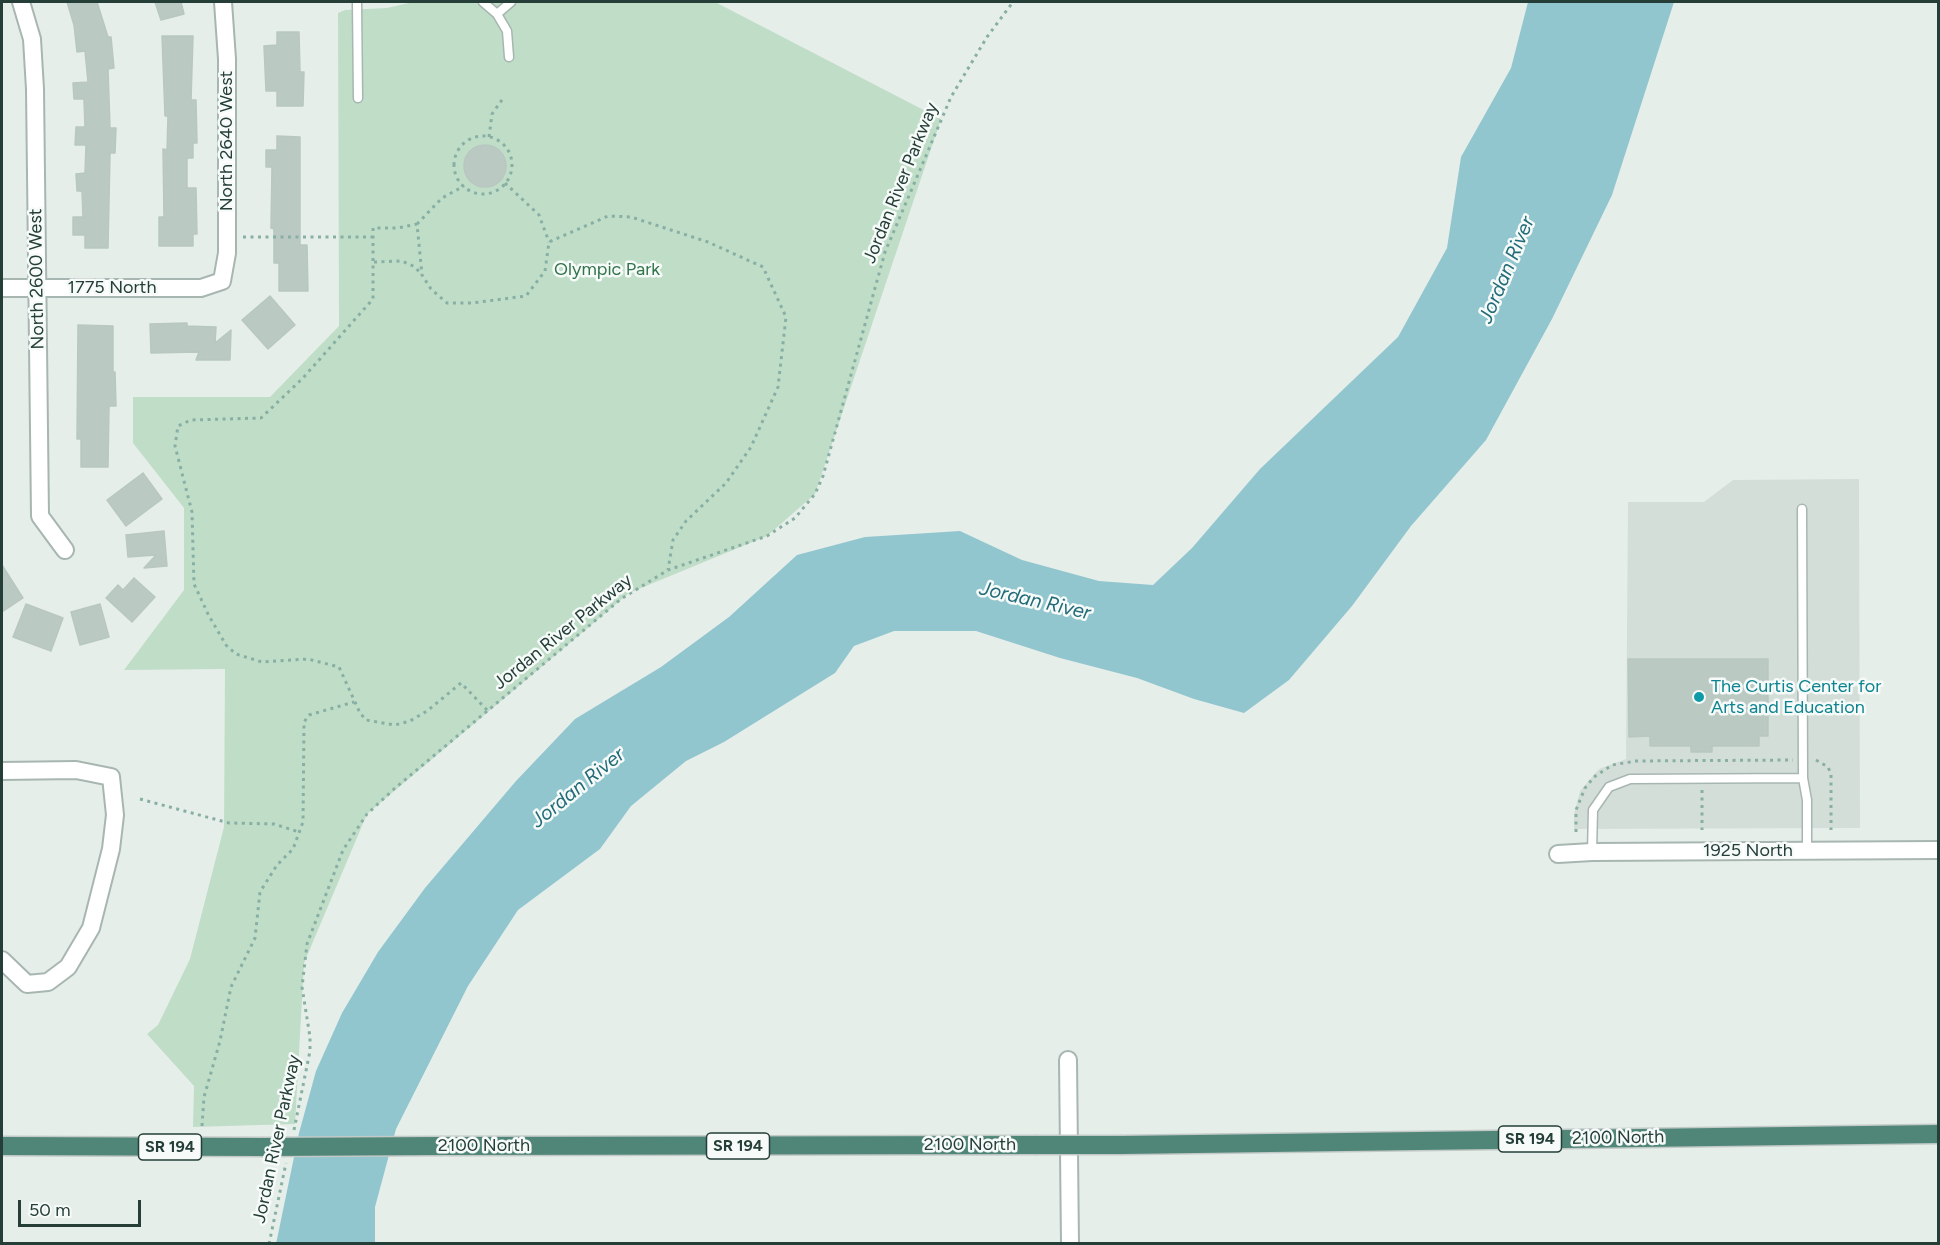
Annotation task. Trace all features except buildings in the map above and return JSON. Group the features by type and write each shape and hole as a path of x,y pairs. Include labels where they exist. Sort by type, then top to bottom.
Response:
{"highway":[{"name":"2100 North","path":"2,1146 1122,1145 1938,1134"}],"street":[{"name":"North 2600 West","path":"21,2 32,39 36,88 40,516 65,550"},
{"name":"North 2640 West","path":"222,280 227,253 227,58 223,2"},
{"name":"1775 North","path":"2,288 201,288 222,280"},
{"path":"2,771 76,770 111,777 115,815 111,849 91,928 68,967 48,982 27,984 2,960"},
{"name":"1925 North","path":"1558,854 1938,850"},
{"path":"1068,1060 1070,1244"}],"lane":[{"path":"357,2 358,98"},
{"path":"483,2 497,14 507,31 509,57"},
{"path":"497,14 511,2"},
{"path":"1802,508 1803,778 1807,800 1807,851"},
{"path":"1592,852 1593,810 1609,787 1630,779 1803,778"}],"path":[{"name":"Jordan River Parkway","path":"292,1136 310,1051 302,987 307,944 343,850 367,814 487,710 621,599 668,570 767,536 795,518 815,494 823,476 885,252 951,97 987,37 1013,2"},
{"path":"489,136 492,114 504,97"},
{"path":"489,136 498,140 511,155 510,175 505,183 490,193 472,191 464,186 455,170 458,152 471,139 489,136"},
{"path":"374,262 402,261 415,267 431,289 447,303 472,303 526,296 545,271 549,242 539,215 505,183"},
{"path":"464,186 442,198 417,224 398,228 373,228 373,299 336,343 261,418 191,420 178,426 175,446 192,512 194,584 226,645 236,654 262,662 308,659 339,667 354,702 366,720 394,725 427,711 461,683 487,710"},
{"path":"549,242 608,216 631,217 708,242 763,267 786,316 778,387 751,447 726,483 686,521 673,540 668,570"},
{"path":"417,224 422,275"},
{"path":"242,237 374,237"},
{"path":"202,1126 204,1097 220,1041 231,987 255,938 260,892 277,865 293,849 299,832 304,803 304,722 309,715 354,702"},
{"path":"1816,760 1828,767 1831,774 1831,830"},
{"path":"1702,789 1702,830"},
{"path":"140,799 229,823 274,824 299,832"},
{"name":"Jordan River Parkway","path":"269,1244 287,1159"}],"shaded area":[{"path":"1859,479 1860,828 1574,829 1574,814 1580,791 1599,769 1626,759 1628,502 1704,502 1733,480"}],"green space":[{"name":"Olympic Park","path":"413,2 715,2 941,119 815,494 767,536 629,593 367,814 304,963 295,1124 193,1127 194,1086 147,1034 158,1025 190,959 224,827 225,669 124,670 184,590 184,508 133,443 133,397 270,397 339,326 338,13 345,10 387,8"}],"water":[{"name":"Jordan River","path":"1528,2 1674,2 1612,195 1552,319 1486,440 1411,526 1352,606 1289,680 1244,713 1194,699 1137,678 1060,658 976,631 894,631 854,646 835,673 724,742 686,761 631,806 600,849 518,910 468,986 396,1129 375,1207 375,1243 276,1244 299,1133 316,1071 342,1013 378,952 425,888 516,781 575,719 661,667 729,617 797,555 865,537 960,531 1022,560 1099,581 1153,585 1192,548 1260,469 1398,337 1447,248 1461,157 1511,68"}],"place":[{"name":"The Curtis Center for Arts and Education","path":"1699,697"}]}
